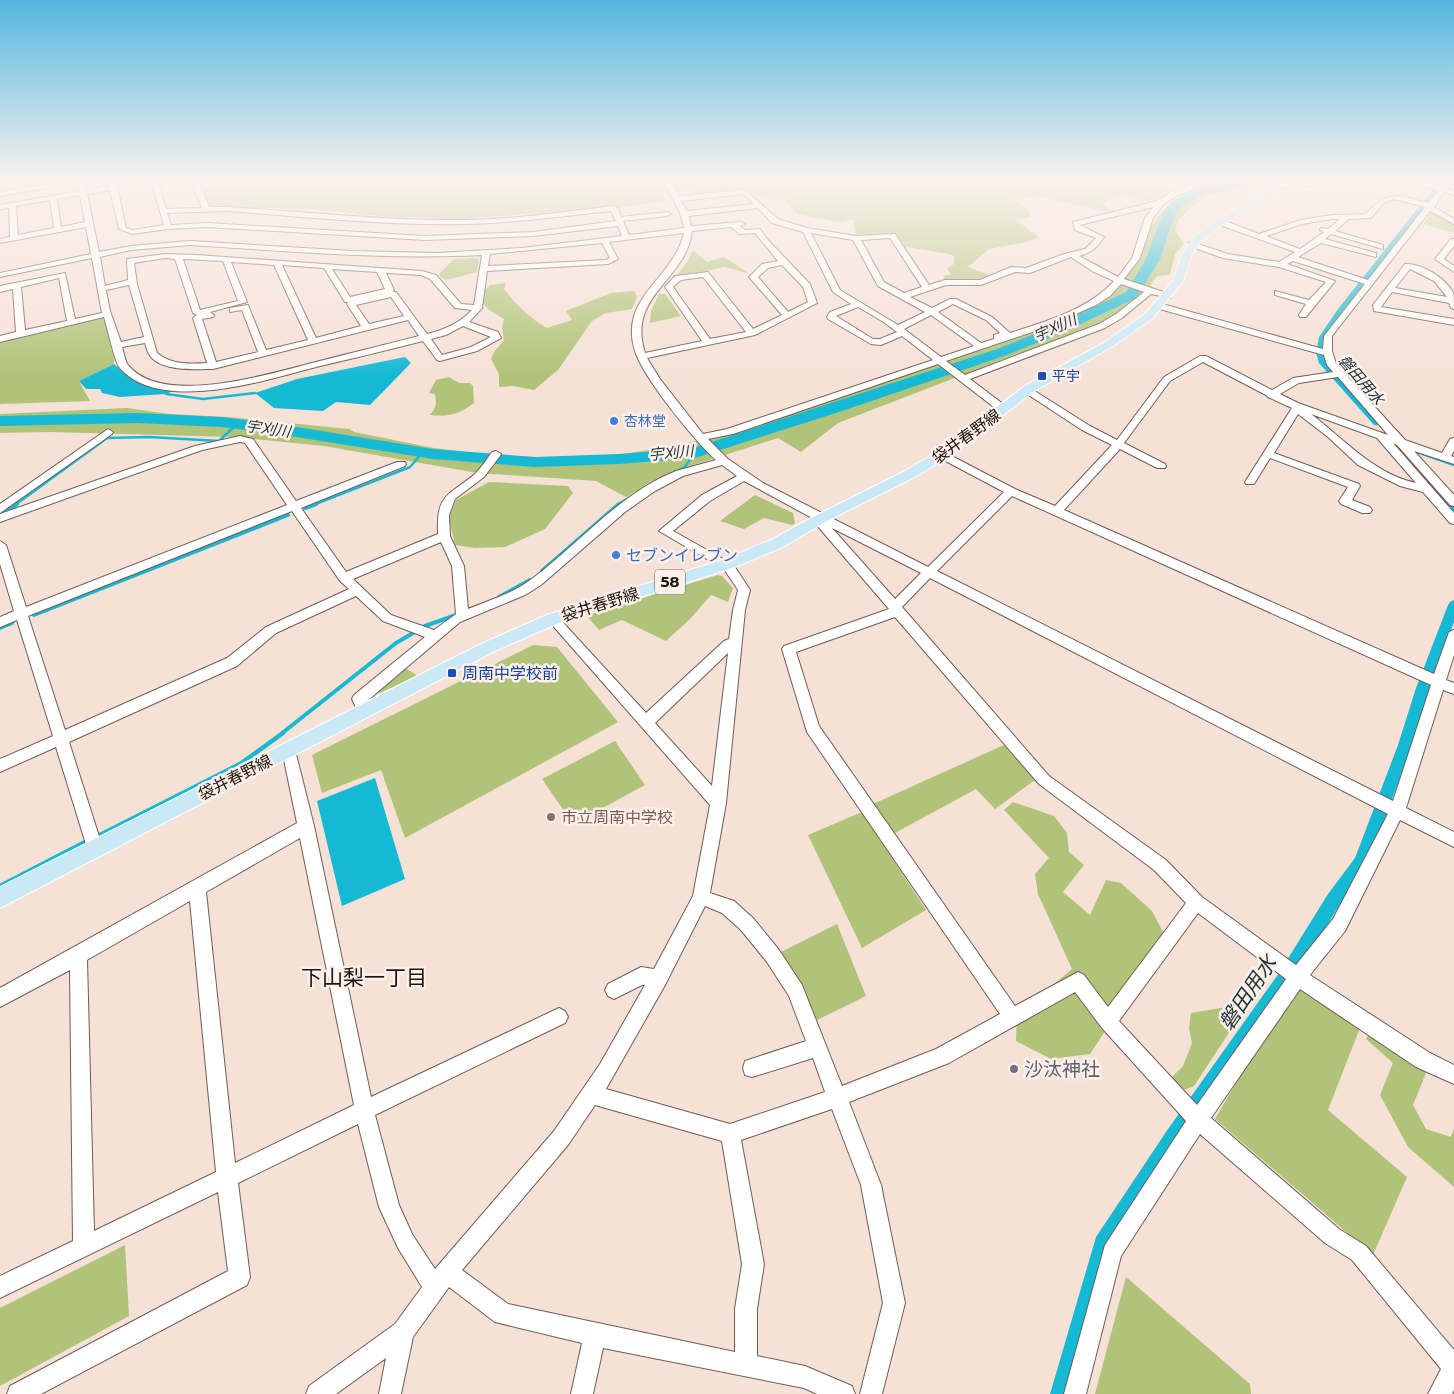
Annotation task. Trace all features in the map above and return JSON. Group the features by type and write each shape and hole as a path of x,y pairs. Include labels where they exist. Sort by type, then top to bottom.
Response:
{"main road":[{"name":"袋井春野線","path":"0,898 489,647 553,619 726,565 776,544 820,519 908,475 942,455 1027,390 1135,327 1163,301 1178,281 1191,246"}],"street":[{"path":"93,246 107,314 122,364 136,376 160,386 194,388 238,384 443,333 473,316 478,308 486,253"},
{"path":"0,275 149,246"},
{"path":"197,257 210,246"},
{"path":"366,246 416,255 486,253 549,246"},
{"path":"485,269 608,262 614,259 607,246"},
{"path":"684,246 682,252 650,294 637,319 636,332 642,356 656,380 700,438 724,461 756,484 820,519 1454,840"},
{"path":"642,356 752,333 813,303 807,286 770,246"},
{"path":"814,246 837,292 885,319 1003,409"},
{"path":"860,246 881,284 932,312 977,344"},
{"path":"899,246 927,288"},
{"path":"904,296 945,282 980,283 1014,269 1027,271 1066,256 1088,251 1094,246"},
{"path":"700,438 729,432 1041,326 1073,313 1107,294 1120,281 1136,258 1140,246"},
{"path":"1198,246 1226,256 1280,265 1331,281 1303,315"},
{"path":"1285,246 1301,252"},
{"path":"1280,265 1310,246"},
{"path":"1340,246 1373,256"},
{"path":"1397,246 1328,336 1327,353 1332,365 1454,502"},
{"path":"1450,246 1439,259 1454,270"},
{"path":"1073,255 1089,266 1120,281 1150,292 1163,301 1327,353"},
{"path":"409,317 214,366 186,367 164,362 153,354 132,282 130,261 147,257 178,256 422,273 433,277 458,306 478,308"},
{"path":"178,256 197,313 243,302 227,260"},
{"path":"1291,258 1370,282"},
{"path":"784,262 765,266 753,277 787,316"},
{"path":"277,264 313,341"},
{"path":"1454,303 1443,284 1426,270 1408,266 1377,305 1377,309 1454,322"},
{"path":"327,267 348,300 390,290 380,270"},
{"path":"708,342 670,287 678,278 705,274 752,333"},
{"path":"0,289 62,275 71,321"},
{"path":"101,289 132,282"},
{"path":"17,285 21,333"},
{"path":"1389,289 1454,303"},
{"path":"962,378 1102,326 1119,316 1150,292"},
{"path":"1278,293 1311,303"},
{"path":"366,327 352,304 393,294 440,358 474,348 496,338 495,334 463,323"},
{"path":"858,304 833,314 831,317 871,341 881,342 953,301 975,310 1002,328 1006,334 938,360"},
{"path":"214,366 197,318 245,307 264,353"},
{"path":"0,338 107,314"},
{"path":"116,346 149,339"},
{"path":"1057,511 1118,445 1167,379 1203,358 1295,407 1450,460 1454,441"},
{"path":"1271,395 1296,380 1340,374"},
{"path":"1027,390 1086,428 1161,466"},
{"path":"1250,482 1295,407"},
{"path":"1295,407 1332,435 1362,463 1404,484 1427,489"},
{"path":"0,509 108,432"},
{"path":"1381,436 1454,520"},
{"path":"0,518 200,448 240,439 249,441 292,506 344,578 356,591 387,618 434,635"},
{"path":"462,616 458,566 444,536 443,514 450,498 480,475 496,454"},
{"path":"1268,454 1355,486 1345,502 1366,510"},
{"path":"942,455 1011,491 1454,690"},
{"path":"364,710 359,699 434,635 462,616 521,592 537,582 621,509 651,489 679,474 724,461"},
{"path":"0,622 401,464"},
{"path":"317,1394 403,1332 441,1280 561,1138 607,1072 701,897 718,802 739,610 744,590 726,565 665,531 706,498 745,476"},
{"path":"1011,491 896,609 789,649 812,728 1012,1017"},
{"path":"820,519 1044,780 1160,865 1196,902 1298,977 1423,1060 1454,1075"},
{"path":"344,578 444,536"},
{"path":"0,545 95,849"},
{"path":"0,766 232,662 271,630 356,591"},
{"path":"553,619 718,802"},
{"path":"1075,1394 1112,1252 1192,1115 1339,925 1396,811 1454,635"},
{"path":"646,722 729,644 736,643"},
{"path":"289,750 364,1109 389,1207 405,1241 441,1280 472,1293 503,1314 595,1335 805,1377 844,1394"},
{"path":"0,998 78,956 306,826"},
{"path":"18,1394 239,1277 197,888"},
{"path":"701,897 728,907 747,924 770,952 796,991 871,1185 894,1303 871,1394"},
{"path":"1108,1022 1196,902"},
{"path":"78,956 84,1247"},
{"path":"614,990 641,976 658,979"},
{"path":"593,1091 603,1099 730,1134 838,1097 942,1056 1078,981 1108,1022 1192,1115 1332,1236 1359,1253 1450,1377"},
{"path":"0,1287 227,1179 364,1109 559,1017"},
{"path":"752,1068 818,1047"},
{"path":"730,1134 753,1264 746,1308 746,1365"},
{"path":"390,1394 403,1332"},
{"path":"582,1394 595,1335"}],"green space":[{"path":"900,246 1005,246 989,249 968,267 992,276 978,283 945,282 943,276 951,275 947,268 954,264 954,256"},
{"path":"1142,246 1182,246 1175,254 1170,275 1157,276 1146,292 1105,324 1009,357 838,423 801,452 778,438 684,468 652,481 626,497 596,481 478,473 324,446 234,437 49,432 0,433 0,414 127,408 169,414 228,417 349,429 354,432 434,448 484,454 553,458 623,454 676,446 729,432 960,357 1060,321 1099,302 1113,291 1132,270"},
{"path":"693,250 707,262 724,257 750,274 725,267 676,277"},
{"path":"454,259 479,259 477,272 446,280 441,278 439,274"},
{"path":"506,283 504,289 513,300 547,328 572,320 566,311 611,293 634,291 637,297 632,309 606,313 592,321 558,370 534,390 513,386 499,387 499,374 491,359 504,340 502,328 504,319 489,310 482,302 484,291 490,285"},
{"path":"659,294 665,294 681,316 650,323 651,311"},
{"path":"107,314 116,346 114,364 79,381 90,401 0,404 0,339"},
{"path":"449,377 459,383 470,383 473,386 474,403 454,414 443,416 430,415 435,408 436,400 435,394 429,393 436,380"},
{"path":"489,482 568,486 573,493 545,529 505,547 475,548 455,545 449,518 456,500"},
{"path":"755,495 793,513 795,523 792,525 764,518 744,529 720,521"},
{"path":"718,575 722,576 733,588 728,602 711,595 691,618 666,641 622,620 599,630 586,615"},
{"path":"533,645 557,647 618,722 405,838 381,770 322,793 312,755"},
{"path":"402,666 418,676 380,693 371,693"},
{"path":"615,741 645,785 573,824 542,779"},
{"path":"1004,745 1035,780 995,809 976,789 893,834 873,804"},
{"path":"1013,802 1054,816 1067,833 1069,852 1084,865 1063,892 1090,915 1106,880 1121,883 1152,911 1168,941 1135,986 1090,1054 1051,1059 1016,1041 1017,1015 1072,969 1038,894 1035,874 1049,858 1004,810"},
{"path":"862,812 926,910 862,948 808,835"},
{"path":"837,924 866,996 809,1024 773,956"},
{"path":"1298,977 1363,1020 1328,1110 1407,1177 1373,1255 1215,1119"},
{"path":"1226,1007 1236,1022 1194,1086 1182,1091 1169,1080 1183,1066 1192,1043 1189,1028 1191,1013"},
{"path":"1374,1027 1392,1040 1426,1073 1413,1105 1426,1129 1451,1137 1454,1128 1454,1187 1408,1147 1380,1095 1393,1063 1366,1039"},
{"path":"125,1245 129,1316 0,1386 0,1308"},
{"path":"1126,1277 1250,1384 1251,1394 1095,1394"}],"water":[{"path":"405,357 411,363 370,405 336,402 323,411 274,408 255,393 297,379"},
{"path":"114,364 140,384 173,391 166,394 120,397 102,393 100,389 86,389 79,381"},
{"path":"375,778 405,879 342,906 317,801"}],"waterway":[{"name":"宇刈川","path":"0,421 138,418 221,422 278,429 433,454 535,462 619,459 695,453 1002,352 1054,331 1131,295 1153,259 1158,246"},
{"name":"磐田用水","path":"1378,423 1324,363 1321,353 1324,337 1341,311 1392,246"},
{"path":"166,394 203,399 255,393"},
{"path":"15,505 107,438 149,437 219,441 237,424"},
{"path":"313,505 410,467 423,452"},
{"path":"1417,452 1454,465"},
{"path":"675,472 684,468 695,453"},
{"path":"617,505 651,484"},
{"name":"磐田用水","path":"1438,491 1454,510"},
{"path":"1,515 17,504"},
{"path":"305,508 316,504"},
{"path":"542,571 619,504"},
{"path":"34,615 288,515"},
{"path":"499,597 530,580"},
{"name":"磐田用水","path":"1061,1394 1103,1244 1175,1136 1285,979 1334,899 1361,862 1405,745 1423,688 1454,605"},
{"path":"281,734 396,643 425,626 456,615"},
{"path":"0,628 12,623"},
{"path":"96,837 240,764 283,733"},
{"path":"0,886 89,840"}],"place":[{"name":"平宇","path":"1042,376"},
{"name":"杏林堂","path":"614,421"},
{"name":"セブンイレブン","path":"616,555"},
{"name":"周南中学校前","path":"452,673"},
{"name":"市立周南中学校","path":"551,817"},
{"name":"沙汰神社","path":"1014,1069"}],"district":[{"name":"下山梨一丁目","path":"364,978"}]}
